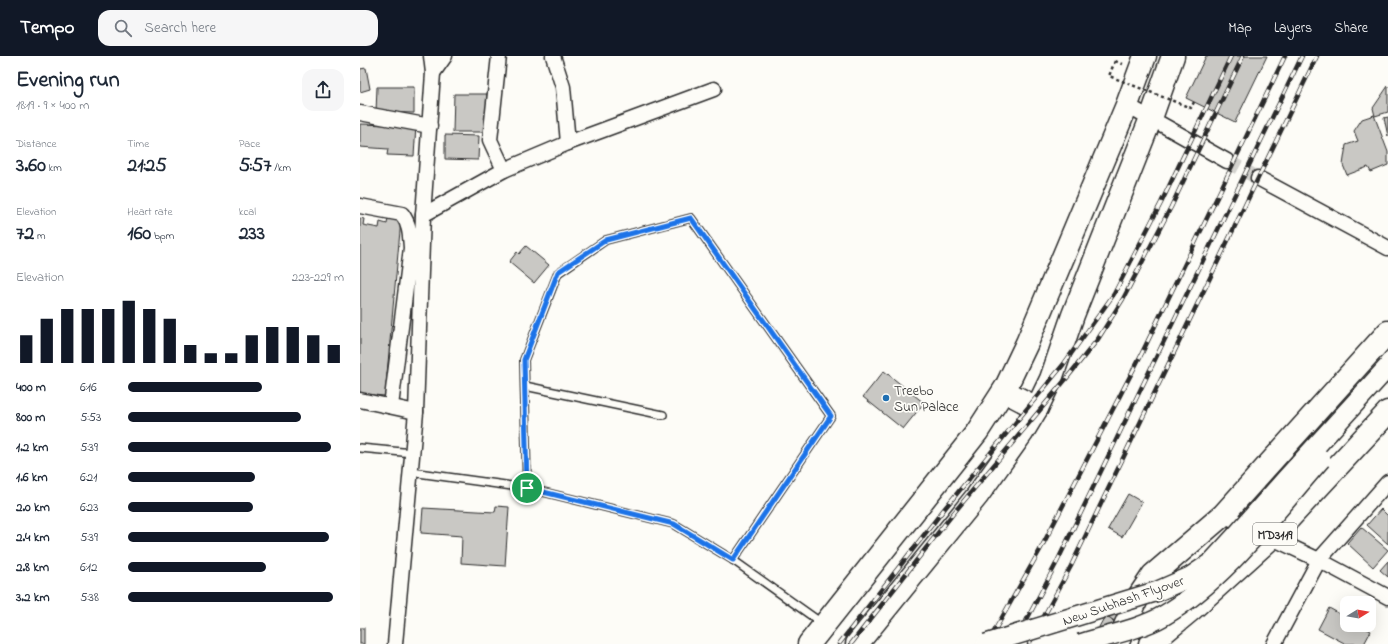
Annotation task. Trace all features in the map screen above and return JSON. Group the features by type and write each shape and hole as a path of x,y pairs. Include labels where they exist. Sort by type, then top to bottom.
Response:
{"main road":[{"path":"809,644 977,432 1004,391 1027,343 1127,106 1145,56"},
{"path":"857,644 977,496 1022,433 1037,408 1051,379 1074,315 1151,118 1173,56"},
{"path":"1116,644 1137,599 1149,581 1168,561 1223,514 1388,332"},
{"name":"New Subhash Flyover","path":"986,644 1158,591 1190,577 1212,562 1388,367"},
{"name":"New Subhash Flyover","path":"1080,644 1162,616 1181,605 1205,585 1231,562 1328,451 1388,386"},
{"path":"1004,391 1037,408"},
{"name":"MD3119","path":"1150,644 1191,610 1271,538 1388,412"}],"street":[{"path":"395,644 416,412 423,216 433,73 431,56"},
{"path":"433,73 444,56"},
{"path":"499,56 490,140 504,170"},
{"path":"553,56 563,87 568,143"},
{"path":"423,216 504,170 568,143 714,89"},
{"path":"1127,106 1227,161"},
{"path":"360,113 430,126"},
{"path":"1258,178 1388,248"},
{"path":"360,206 402,214 408,222 410,231 411,248 391,406"},
{"path":"360,400 416,412"},
{"path":"1274,644 1319,560 1388,482"},
{"path":"1223,514 1319,560 1388,597"}],"lane":[{"path":"527,488 524,360 558,272 606,240 691,218 831,416 733,560"},
{"path":"525,386 663,415"},
{"path":"360,448 413,453"},
{"path":"411,472 527,488 674,524 733,560 825,625"}],"path":[{"path":"1115,61 1109,76 1190,108 1194,102"}],"building":[{"path":"1206,56 1267,56 1235,122 1186,98"},
{"path":"366,68 370,89 360,92 360,69"},
{"path":"1388,86 1388,112 1375,116 1373,108"},
{"path":"377,87 414,87 414,113 376,112"},
{"path":"454,94 487,94 487,132 453,132"},
{"path":"1374,115 1388,152 1388,165 1371,172 1368,167 1347,175 1343,165 1346,145 1358,141 1354,131 1362,119"},
{"path":"1388,117 1388,136 1384,118"},
{"path":"360,124 416,126 414,156 387,155 388,149 360,147"},
{"path":"445,135 479,136 478,160 445,159"},
{"path":"360,218 364,219 363,225 379,228 380,222 387,224 388,218 401,220 385,396 360,394"},
{"path":"526,246 549,265 534,283 509,262 517,252 519,254"},
{"path":"884,371 924,403 903,429 863,397"},
{"path":"1128,494 1142,502 1122,537 1108,529"},
{"path":"496,506 509,507 505,566 461,563 462,536 421,533 423,508 495,512"},
{"path":"1381,509 1388,516 1388,544 1367,525"},
{"path":"1361,527 1388,550 1373,567 1347,543"},
{"path":"1388,561 1388,577 1380,570"},
{"path":"1109,606 1121,613 1116,622 1104,614"},
{"path":"1329,608 1340,614 1340,632 1370,632 1364,644 1346,644 1318,629"},
{"path":"1105,616 1118,624 1112,635 1099,627"},
{"path":"360,628 364,628 364,644 360,644"}],"tunnel":[{"path":"1227,161 1258,178"}],"railway":[{"path":"839,644 945,508 1063,365 1114,294 1161,203 1231,56"},
{"path":"851,644 952,515 1098,339 1123,299 1171,207 1243,56"},
{"path":"987,644 1040,550 1142,353 1285,56"},
{"path":"1014,644 1057,562 1302,56"},
{"path":"1029,644 1071,566 1317,56"}],"place":[{"name":"Treebo Sun Palace","path":"886,398"}],"route":[{"path":"691,218 831,416 733,560 674,524 527,488 524,360 558,272 606,240 691,218"}]}
